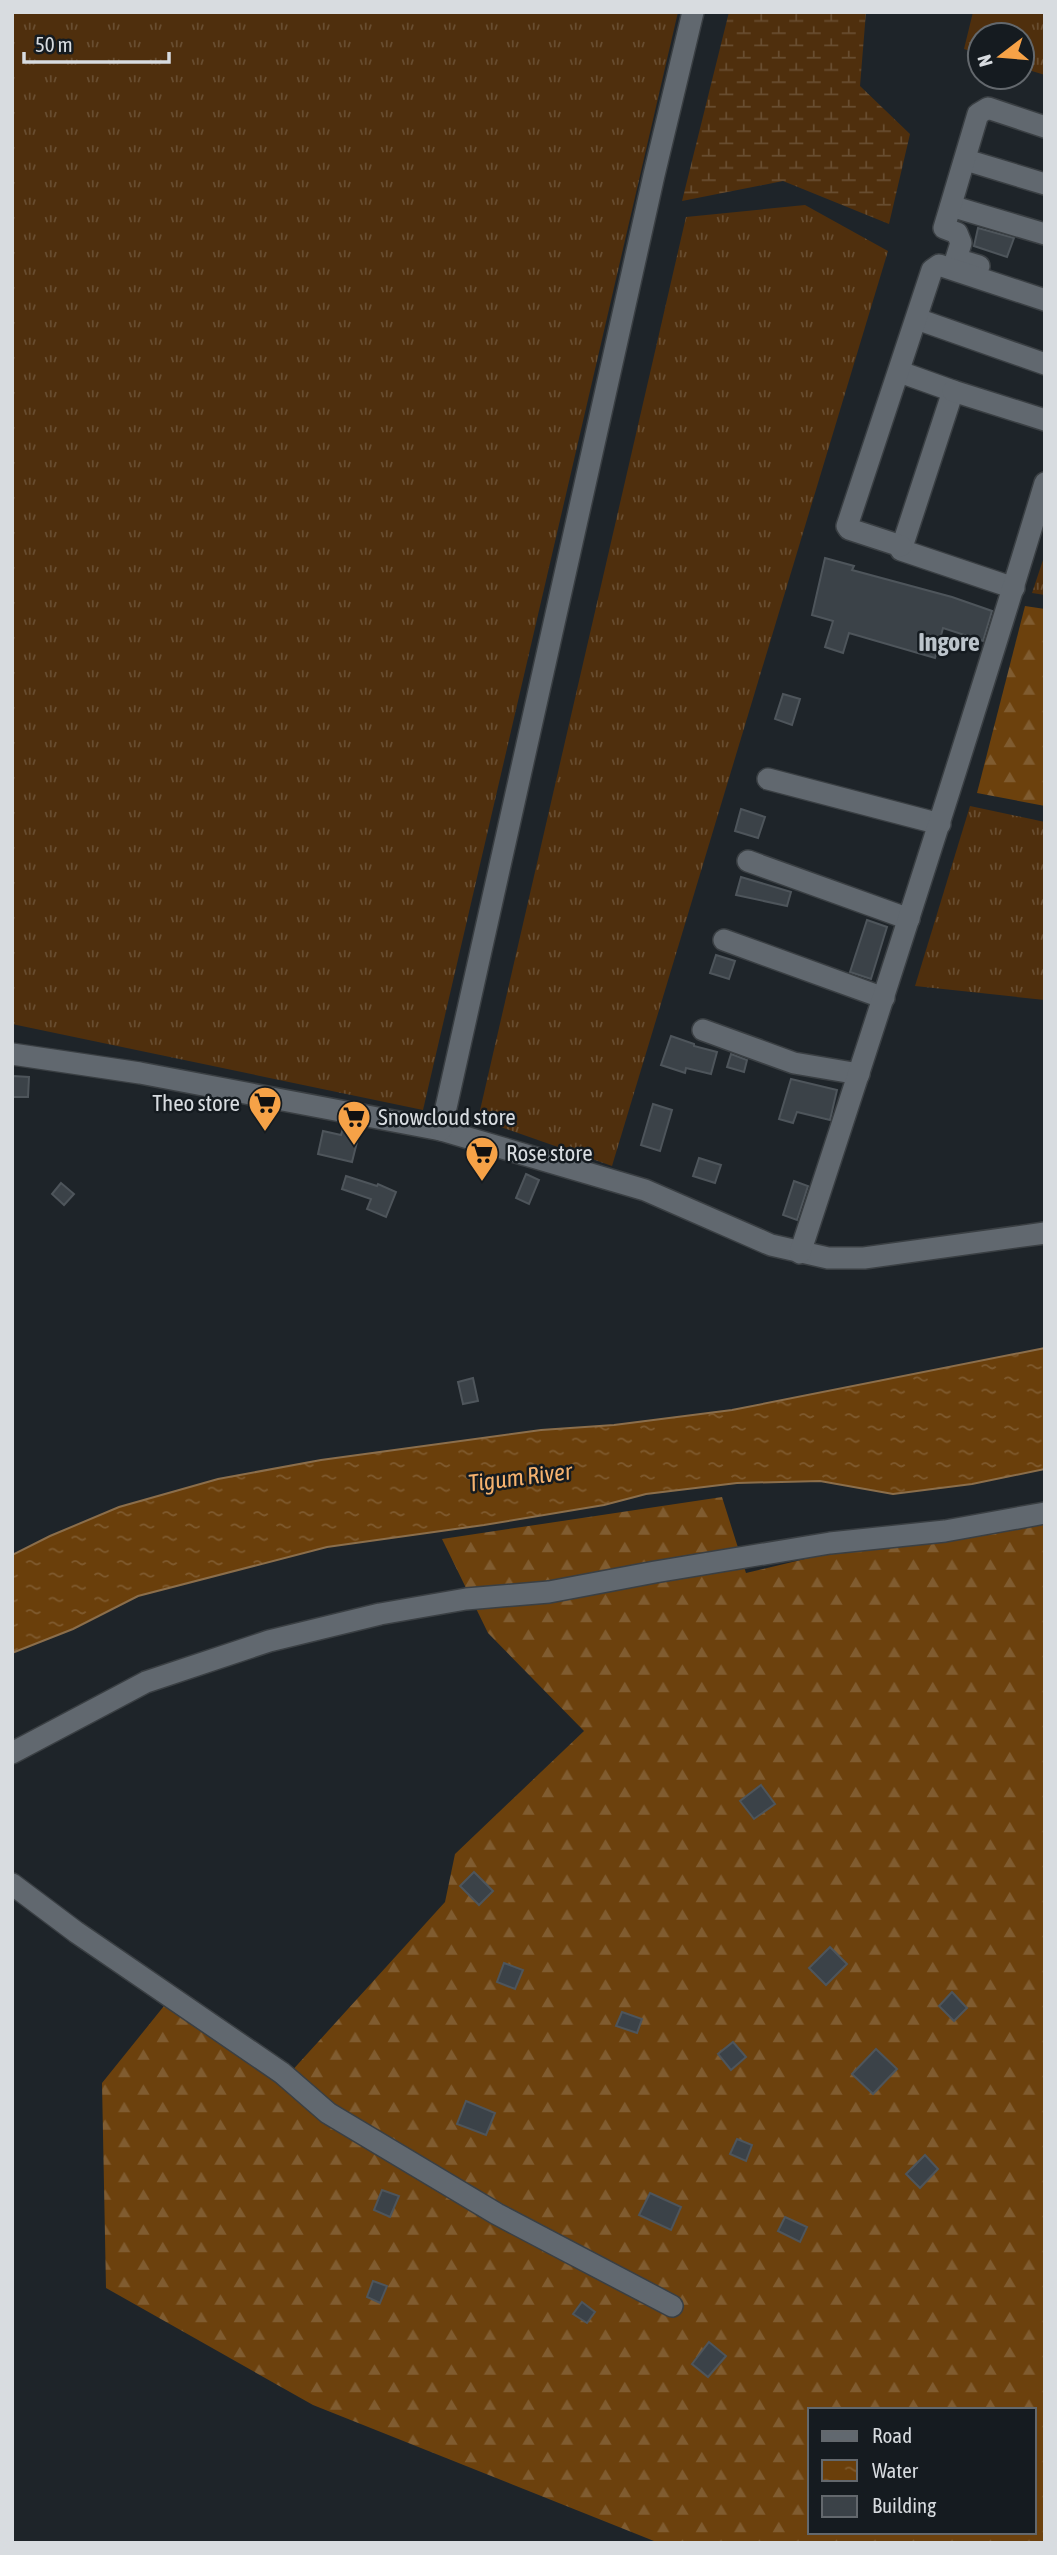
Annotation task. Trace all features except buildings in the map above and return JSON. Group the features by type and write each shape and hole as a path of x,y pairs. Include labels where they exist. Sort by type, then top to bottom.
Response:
{"street":[{"path":"441,1130 654,175 693,12"},
{"path":"1045,127 988,108 982,110 978,114 944,228 957,233 961,243 956,259 1045,285"},
{"path":"966,160 1045,184"},
{"path":"951,206 1045,234"},
{"path":"901,546 847,528 932,270 939,265 1045,300"},
{"path":"917,319 1045,365"},
{"path":"900,372 1045,420"},
{"path":"953,391 901,550 1014,587"},
{"path":"800,1252 940,824 1045,483"},
{"path":"768,779 940,824"},
{"path":"748,861 909,919"},
{"path":"724,940 884,998"},
{"path":"703,1030 794,1063 859,1074"},
{"path":"12,1054 140,1073 441,1130 645,1189 771,1245 828,1258 864,1258 1045,1233"},
{"path":"12,1753 146,1682 269,1641 380,1614 466,1599 549,1592 803,1548 944,1531 1045,1513"},
{"path":"12,1884 76,1932 282,2073 328,2113 497,2214 672,2306"}],"green space":[{"path":"12,12 678,12 423,1110 12,1024"},
{"path":"729,12 866,12 860,86 910,134 889,224 783,181 682,201"},
{"path":"973,12 1045,12 1045,75 1036,72 1036,21 971,21"},
{"path":"805,205 888,251 612,1166 478,1119 686,217"},
{"path":"1045,554 1045,595 1032,593"},
{"path":"1025,606 1045,609 1045,806 977,793"},
{"path":"970,806 1045,822 1045,1000 915,986"},
{"path":"722,1497 746,1573 830,1553 1045,1523 1045,2543 659,2543 313,2405 106,2288 102,2083 168,2001 279,2085 445,1902 455,1854 584,1731 488,1633 442,1539"}],"water":[{"name":"Tigum River","path":"1045,1348 1045,1469 972,1484 893,1494 820,1481 737,1483 646,1494 604,1505 484,1525 327,1547 138,1596 73,1629 12,1653 12,1555 119,1507 218,1479 321,1460 541,1430 614,1425 732,1410"}],"place":[{"name":"Theo store","path":"265,1133"},
{"name":"Snowcloud store","path":"354,1147"},
{"name":"Rose store","path":"482,1183"}],"district":[{"name":"Ingore","path":"949,642"}]}
